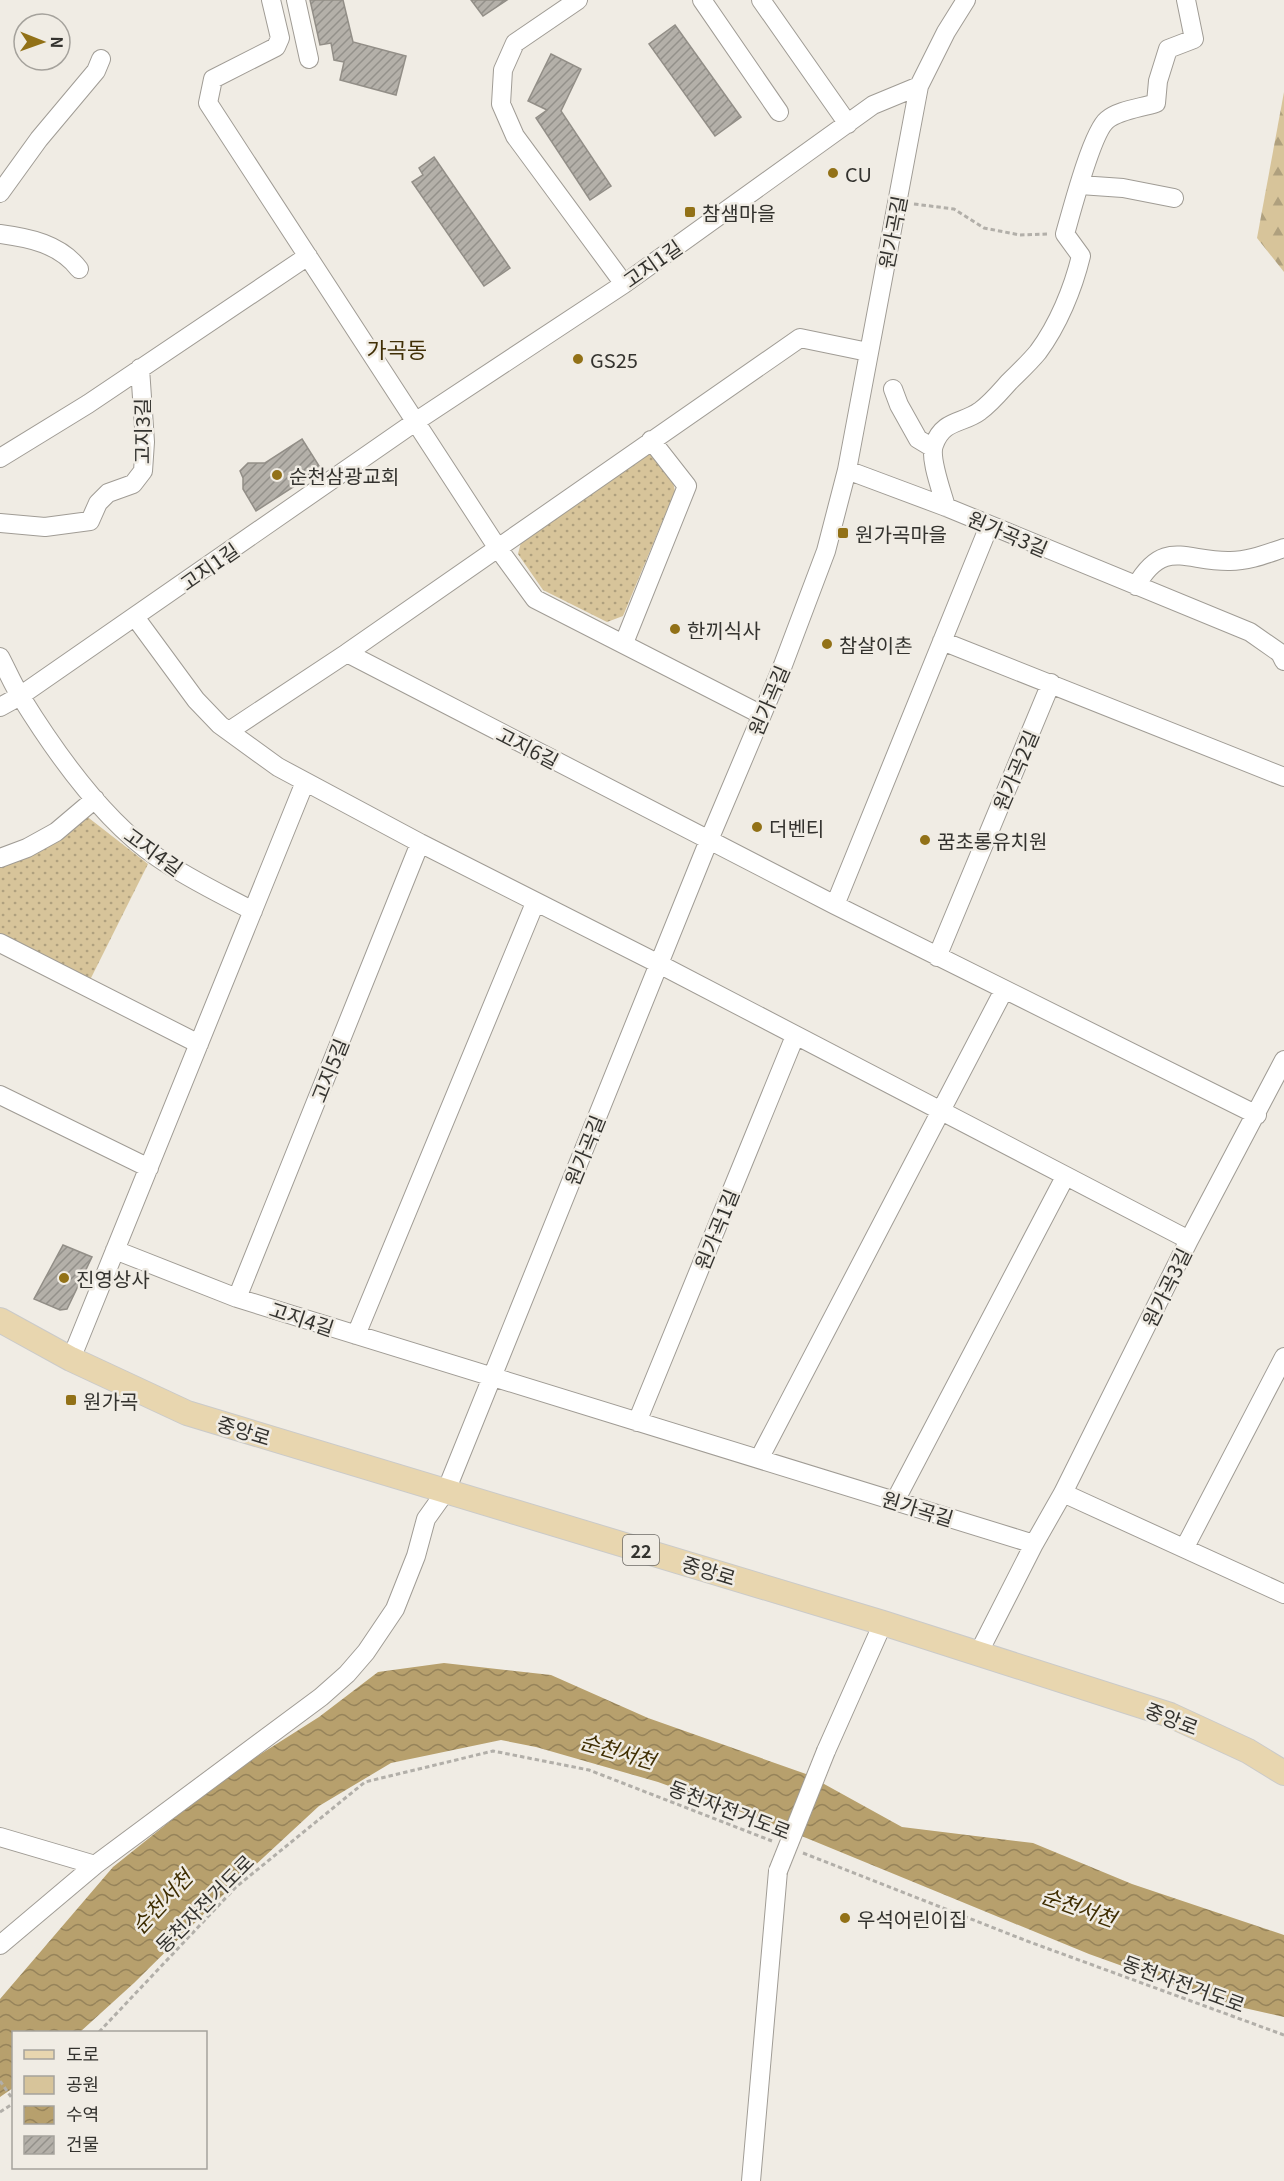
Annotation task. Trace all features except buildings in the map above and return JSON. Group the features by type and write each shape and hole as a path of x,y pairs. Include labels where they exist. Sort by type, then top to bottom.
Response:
{"main road":[{"name":"중앙로","path":"0,1320 71,1359 187,1413 883,1623 1170,1715 1248,1750 1284,1773"}],"street":[{"path":"271,0 280,38 276,47 213,79 208,103 497,547 535,599 762,715"},
{"path":"296,0 309,59"},
{"path":"578,0 515,43 503,70 501,104 515,136 624,284"},
{"path":"702,0 779,112"},
{"path":"761,0 848,124"},
{"name":"원가곡길","path":"0,1945 95,1865 290,1721 347,1674 381,1632 395,1609 416,1556 426,1519 446,1491 709,840 762,715 826,551 847,470 920,86 946,32 966,0"},
{"path":"946,507 933,448 937,439 952,422 978,413 990,403 1037,353 1051,332 1076,276 1080,256 1065,234 1092,148 1105,121 1156,103 1158,81 1168,49 1194,39 1186,0"},
{"path":"0,193 39,138 96,71 100,59"},
{"name":"고지1길","path":"0,707 20,696 415,422 624,284 873,105 920,86"},
{"path":"1080,185 1123,189 1174,198"},
{"path":"0,234 51,245 70,258 79,269"},
{"name":"고지3길","path":"0,458 88,404 308,256"},
{"path":"229,731 347,653 800,338 868,352"},
{"name":"고지3길","path":"0,522 45,527 90,521 98,503 108,493 133,484 143,471 145,442 140,368"},
{"path":"893,389 918,439 933,448"},
{"path":"624,644 687,486 651,440"},
{"name":"원가곡3길","path":"847,470 946,507 1250,632 1280,653 1284,661"},
{"path":"835,905 989,526"},
{"path":"1136,586 1152,564 1161,558 1176,555 1214,561 1238,561 1252,559 1284,548"},
{"path":"135,617 196,700 220,725 278,767 420,843 659,964 1189,1240"},
{"path":"942,641 1284,777"},
{"name":"고지6길","path":"347,653 709,840"},
{"name":"고지4길","path":"0,657 20,696 57,750 95,799 124,830 155,856 253,912"},
{"name":"원가곡2길","path":"937,957 1051,683"},
{"path":"71,1359 305,782"},
{"path":"0,858 27,848 56,832 95,799"},
{"path":"709,840 937,957 1257,1115"},
{"name":"고지5길","path":"237,1298 420,843"},
{"path":"356,1335 536,903"},
{"path":"0,943 199,1044"},
{"path":"759,1459 1004,990"},
{"name":"원가곡1길","path":"637,1422 795,1036"},
{"name":"원가곡3길","path":"978,1654 1034,1544 1063,1493 1189,1240 1257,1115 1278,1085 1284,1060"},
{"path":"0,1095 148,1168"},
{"path":"895,1501 1065,1177"},
{"name":"고지4길","path":"115,1250 237,1298 492,1378"},
{"path":"1185,1547 1284,1357"},
{"name":"원가곡길","path":"492,1378 1034,1544"},
{"path":"1063,1493 1284,1594"},
{"path":"751,2181 778,1871 826,1750 883,1623"},
{"path":"0,1837 95,1865"}],"path":[{"path":"898,204 954,209 984,228 1020,235 1065,234"},
{"name":"동천자전거도로","path":"100,2031 236,1887 365,1782 493,1751 590,1770 776,1842"},
{"name":"동천자전거도로","path":"798,1851 1028,1941 1284,2035"},
{"path":"0,2081 12,2099"}],"green space":[{"path":"1284,92 1284,272 1257,238"},
{"path":"651,452 672,478 675,491 623,616 607,622 543,590 518,554 522,538"},
{"path":"85,815 148,864 90,980 0,937 0,863"}],"water":[{"name":"순천서천","path":"444,1663 551,1675 648,1718 806,1774 902,1827 1033,1843 1132,1884 1284,1935 1284,2017 1231,2005 1089,1954 755,1817 658,1782 536,1747 501,1740 391,1763 319,1806 81,2031 12,2031 12,2089 0,2097 0,1999 113,1867 229,1774 319,1717 378,1672"}],"place":[{"name":"CU","path":"833,173"},
{"name":"참샘마을","path":"690,212"},
{"name":"GS25","path":"578,359"},
{"name":"순천삼광교회","path":"277,475"},
{"name":"원가곡마을","path":"843,533"},
{"name":"한끼식사","path":"675,629"},
{"name":"참살이촌","path":"827,644"},
{"name":"더벤티","path":"757,827"},
{"name":"꿈초롱유치원","path":"925,840"},
{"name":"진영상사","path":"64,1278"},
{"name":"원가곡","path":"71,1400"},
{"name":"우석어린이집","path":"845,1918"}],"district":[{"name":"가곡동","path":"397,348"}]}
